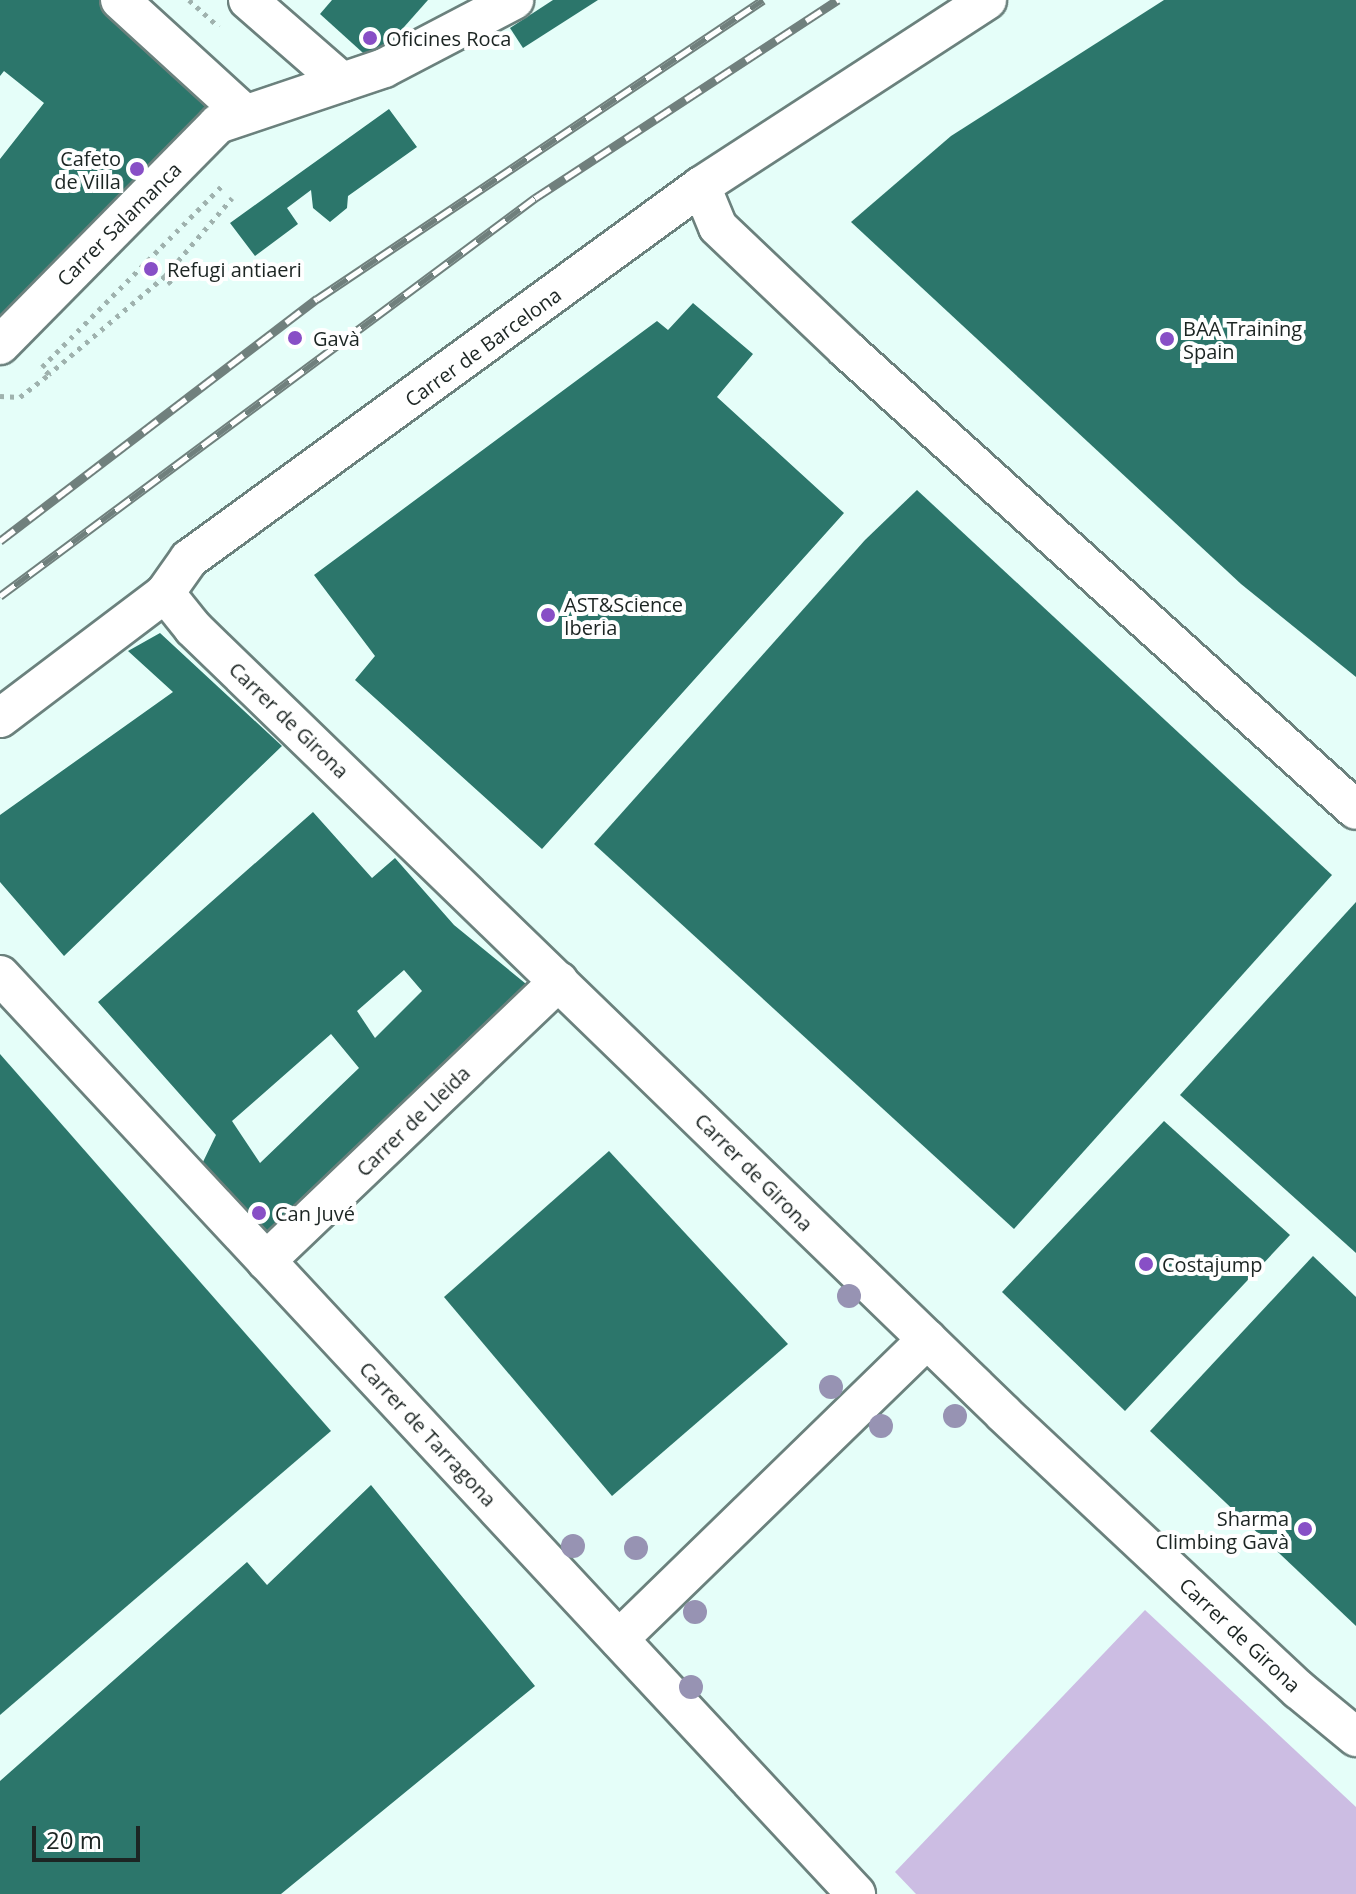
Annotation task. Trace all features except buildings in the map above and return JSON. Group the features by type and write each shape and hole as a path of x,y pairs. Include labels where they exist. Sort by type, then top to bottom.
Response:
{"street":[{"path":"120,0 245,114"},
{"path":"248,0 342,82"},
{"name":"Carrer Salamanca","path":"0,345 218,124 384,68 514,0"},
{"name":"Carrer de Barcelona","path":"0,718 165,593 189,559 701,186 987,0"},
{"path":"701,186 718,227 835,339 1356,810"},
{"name":"Carrer de Girona","path":"165,593 205,640 927,1339 1174,1574 1356,1737"},
{"name":"Carrer de Tarragona","path":"0,975 619,1639 700,1732 856,1894"},
{"name":"Carrer de Lleida","path":"266,1261 559,981"},
{"path":"619,1639 927,1339"}],"path":[{"path":"49,374 42,367 221,187"},
{"path":"0,396 20,397 165,276 232,198"},
{"path":"165,276 171,284"}],"shaded area":[{"path":"1145,1610 1356,1807 1356,1894 916,1894 895,1872"}],"railway":[{"path":"0,541 317,299 763,0"},
{"path":"0,596 535,198 838,0"}],"place":[{"name":"Oficines Roca","path":"370,38"},
{"name":"Cafeto de Villa","path":"137,169"},
{"name":"Refugi antiaeri","path":"151,269"},
{"name":"Gavà","path":"295,338"},
{"name":"BAA Training Spain","path":"1167,339"},
{"name":"AST&Science Iberia","path":"548,615"},
{"name":"Can Juvé","path":"259,1213"},
{"name":"Costajump","path":"1146,1264"},
{"name":"Sharma Climbing Gavà","path":"1305,1529"}]}
